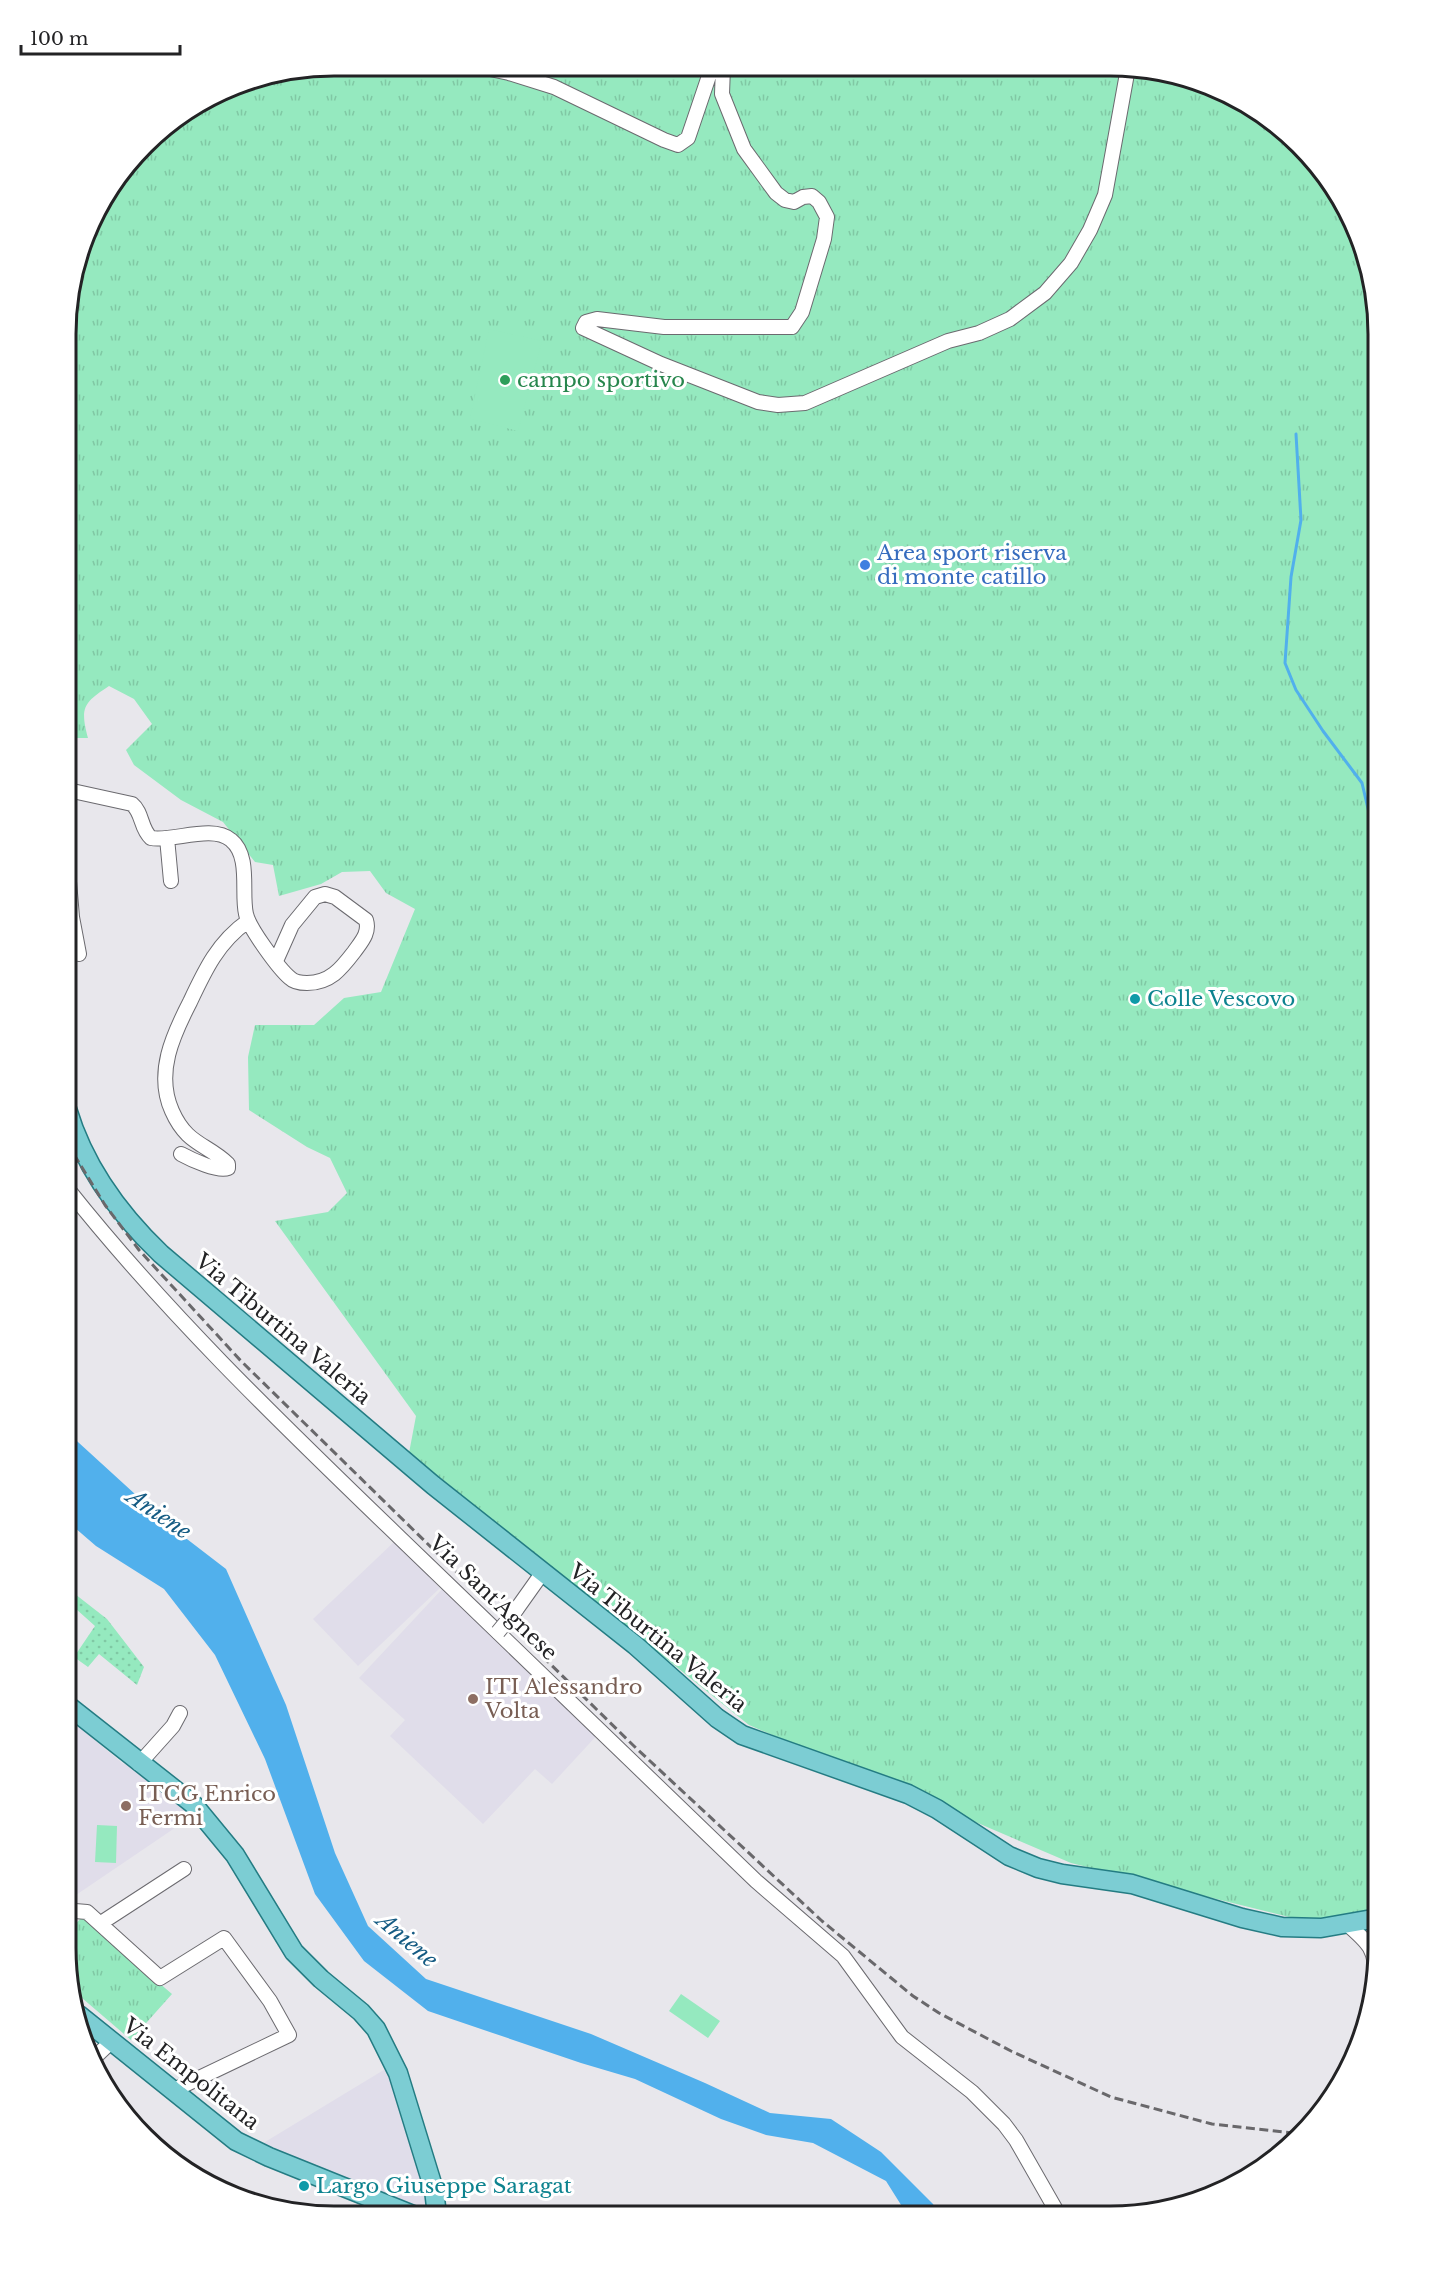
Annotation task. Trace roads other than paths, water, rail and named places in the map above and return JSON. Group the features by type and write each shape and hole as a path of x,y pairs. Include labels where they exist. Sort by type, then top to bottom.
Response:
{"main road":[{"name":"Via Tiburtina Valeria","path":"76,1135 91,1166 113,1200 138,1231 174,1265 432,1485 635,1645 708,1711 735,1731 758,1742 875,1781 919,1799 1021,1862 1054,1873 1137,1886 1272,1925 1302,1929 1368,1920"},
{"path":"76,1712 202,1814 240,1863 294,1952 321,1979 361,2012 380,2035 394,2063 418,2134 434,2190 436,2206"},
{"name":"Via Empolitana","path":"87,2020 226,2134 254,2150 391,2206"}],"street":[{"path":"519,76 554,87 678,145 688,138 709,76"},
{"path":"723,76 723,94 744,149 776,193 785,200 794,202 803,197 812,196 819,202 827,217 821,250 802,312 792,327 664,327 597,319 586,322 583,328 670,368 758,402 778,405 804,403 948,341 979,333 1010,319 1045,293 1071,263 1090,230 1105,195 1126,77"},
{"path":"76,792 132,804 138,809 142,826 148,836 155,839 214,834 227,837 234,843 241,861 245,909 249,921 276,961 290,978 297,982 325,980 341,968 362,941 367,929 366,920 335,897 325,894 315,897 292,925 276,961"},
{"path":"167,837 171,881"},
{"path":"181,1154 223,1170 228,1168 228,1164 222,1158 199,1145 178,1122 168,1102 165,1074 173,1035 203,974 221,945 233,932 249,921"},
{"path":"76,935 80,954"},
{"name":"Via Sant'Agnese","path":"76,1199 149,1286 246,1388 756,1881 843,1956 902,2037 972,2092 1015,2137 1054,2206"},
{"path":"498,1632 543,1572"},
{"path":"139,1764 173,1726 180,1713"},
{"path":"101,1923 184,1869"},
{"path":"76,1911 83,1911 101,1923 160,1978 224,1938 270,2001 289,2035 172,2091"},
{"path":"1347,1924 1368,1944"},
{"path":"99,2054 112,2041"}],"water":[{"name":"Aniene","path":"76,1440 170,1526 226,1569 286,1705 335,1853 368,1926 426,1979 591,2034 770,2113 831,2119 881,2152 934,2206 902,2206 886,2181 813,2143 766,2135 721,2119 635,2079 428,2011 364,1961 315,1894 265,1759 215,1655 164,1589 96,1546 76,1529"}],"waterway":[{"path":"1296,434 1301,520 1291,577 1285,663 1296,690 1362,783 1368,809"}],"railway":[{"path":"76,1158 105,1205 139,1250 241,1361 636,1748 822,1921 913,1996 939,2013 1011,2051 1111,2097 1212,2124 1291,2133"}],"place":[{"name":"campo sportivo","path":"505,380"},
{"name":"Area sport riserva di monte catillo","path":"865,565"},
{"name":"Colle Vescovo","path":"1135,999"},
{"name":"ITI Alessandro Volta","path":"473,1699"},
{"name":"ITCG Enrico Fermi","path":"126,1806"},
{"name":"Largo Giuseppe Saragat","path":"304,2186"}]}
